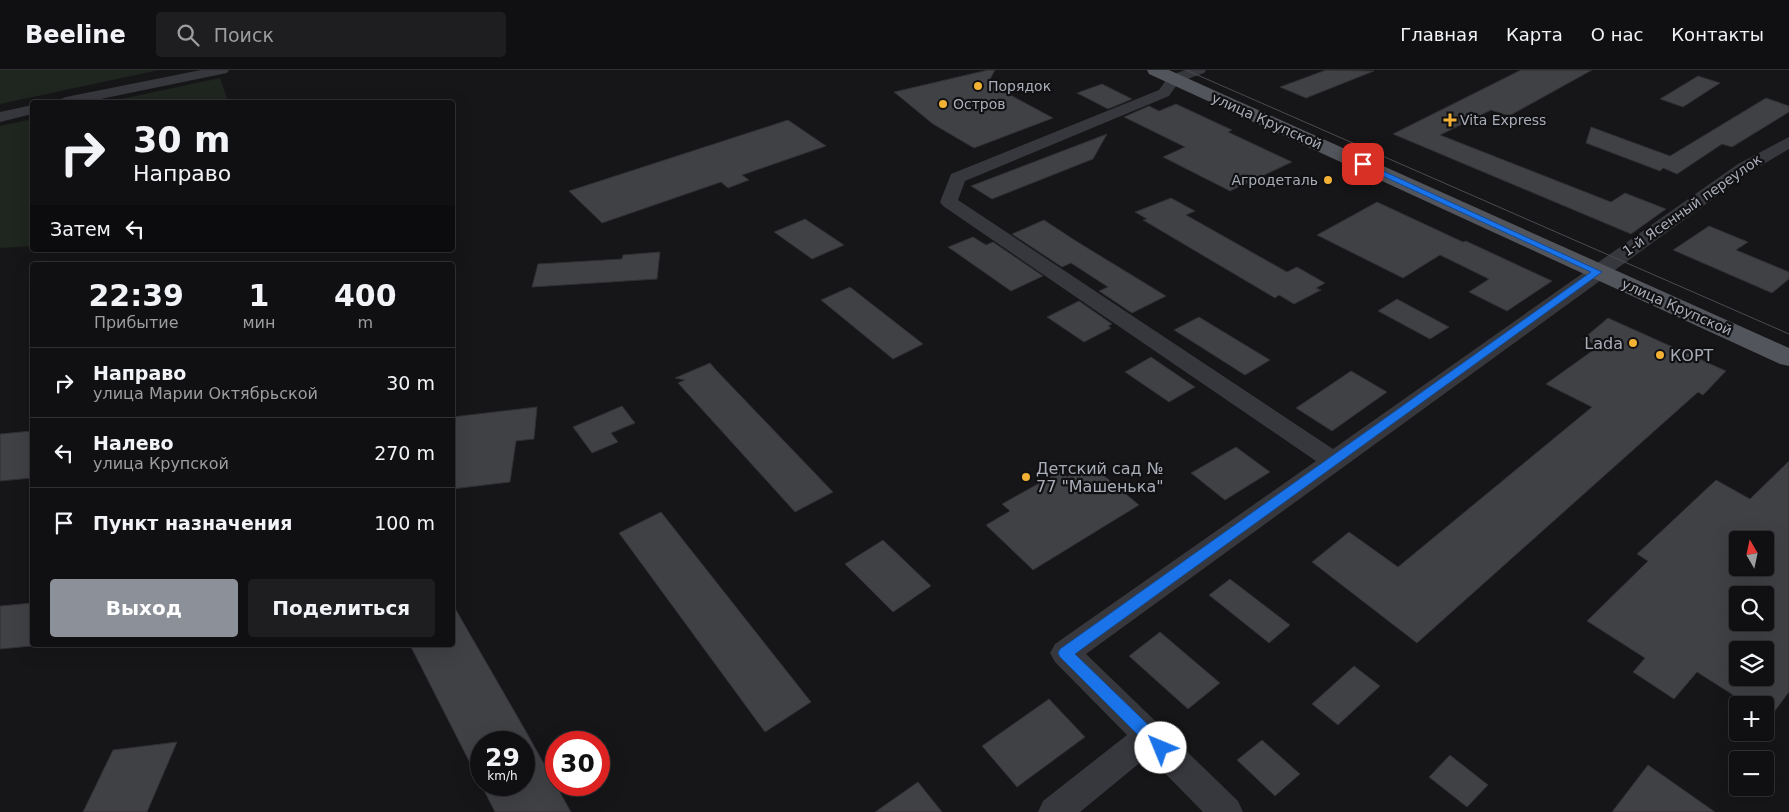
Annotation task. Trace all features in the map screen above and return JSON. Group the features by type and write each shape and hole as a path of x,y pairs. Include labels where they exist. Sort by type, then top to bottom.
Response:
{"main road":[{"name":"улица Крупской","path":"1155,70 1789,358"}],"street":[{"path":"76,100 222,70"},
{"path":"1199,70 1174,79 1164,93 957,178 949,202 1332,461"},
{"path":"0,117 30,110"},
{"name":"1-й Ясенный переулок","path":"1148,736 1065,653 1749,164 1789,142"},
{"path":"1769,153 1789,162"},
{"path":"1055,812 1148,736 1226,812"}],"shaded area":[{"path":"0,70 159,70 0,104"},
{"path":"220,78 227,100 116,100"},
{"path":"30,119 30,246 0,248 0,126"}],"building":[{"path":"995,70 988,83 1053,118 974,148 933,124 894,92"},
{"path":"1326,70 1374,71 1306,98 1280,87"},
{"path":"1521,70 1592,70 1509,116 1491,110 1440,135 1611,202 1625,193 1666,209 1631,234 1393,134"},
{"path":"1698,76 1720,83 1683,107 1660,99"},
{"path":"1102,84 1132,99 1108,109 1077,93"},
{"path":"1766,98 1789,106 1789,112 1732,147 1722,144 1677,174 1663,168 1660,171 1586,143 1591,127 1670,156"},
{"path":"1176,104 1232,130 1228,132 1292,162 1230,191 1163,157 1185,147 1124,117 1149,106 1159,111"},
{"path":"788,120 826,146 742,175 749,180 728,188 721,182 602,223 569,191"},
{"path":"1107,134 1093,159 992,199 971,186"},
{"path":"1171,198 1195,211 1186,215 1287,272 1297,267 1325,283 1316,288 1321,290 1294,304 1279,295 1275,298 1143,220 1147,219 1135,212"},
{"path":"1377,202 1552,281 1507,311 1469,292 1489,279 1440,255 1403,278 1317,235"},
{"path":"805,219 844,245 812,259 774,232"},
{"path":"1044,220 1166,296 1132,313 1099,291 1108,287 1071,263 1062,267 1012,234"},
{"path":"1709,226 1748,242 1736,250 1789,272 1789,279 1772,293 1673,250"},
{"path":"973,237 986,245 993,242 1043,276 1011,291 948,247"},
{"path":"660,252 657,279 532,287 538,264 622,259 623,255"},
{"path":"850,287 923,344 893,359 821,300"},
{"path":"1397,299 1449,327 1430,339 1378,311"},
{"path":"1079,301 1112,324 1108,326 1111,328 1084,342 1047,317"},
{"path":"1199,317 1270,360 1245,375 1174,330"},
{"path":"1608,318 1726,371 1703,395 1698,392 1417,643 1312,562 1349,532 1398,567 1592,407 1546,384 1599,346 1583,339"},
{"path":"1151,357 1195,387 1169,402 1125,372"},
{"path":"710,363 833,492 795,512 678,383 685,380 675,378"},
{"path":"1351,371 1387,392 1332,431 1296,408"},
{"path":"622,406 635,423 611,433 618,442 592,453 573,427"},
{"path":"537,407 534,439 516,441 510,482 455,489 455,417"},
{"path":"30,431 30,478 0,481 0,434"},
{"path":"1236,447 1270,472 1225,500 1191,473"},
{"path":"1789,461 1789,692 1774,712 1774,696 1735,696 1697,672 1674,699 1633,672 1645,658 1587,621 1648,561 1637,554 1716,480 1750,499"},
{"path":"1090,464 1139,505 1033,570 986,525 1010,511 1002,504 1061,471 1067,477"},
{"path":"661,512 811,702 765,732 619,533"},
{"path":"883,540 931,586 893,612 845,564"},
{"path":"1230,579 1290,625 1269,643 1209,595"},
{"path":"30,603 30,646 0,649 0,606"},
{"path":"455,608 526,731 470,731 470,762 411,647 455,647"},
{"path":"1160,632 1220,683 1188,709 1129,656"},
{"path":"1354,666 1380,686 1338,725 1312,704"},
{"path":"1049,699 1085,737 1017,787 982,746"},
{"path":"1262,740 1300,774 1275,796 1237,760"},
{"path":"177,742 147,812 83,812 113,750"},
{"path":"535,748 545,766 545,796 562,796 571,812 495,812 487,796 535,796"},
{"path":"1450,755 1488,785 1467,807 1429,777"},
{"path":"1648,765 1715,812 1612,812"},
{"path":"918,782 942,812 875,812"}],"tram line":[{"path":"1186,70 1789,334"}],"place":[{"name":"Порядок","path":"978,86"},
{"name":"Остров","path":"943,104"},
{"name":"Vita Express","path":"1450,120"},
{"name":"Агродеталь","path":"1328,180"},
{"name":"Lada","path":"1633,343"},
{"name":"КОРТ","path":"1660,355"},
{"name":"Детский сад № 77 \"Машенька\"","path":"1026,477"}],"route":[{"path":"1161,748 1065,653 1598,272 1363,164"}]}
